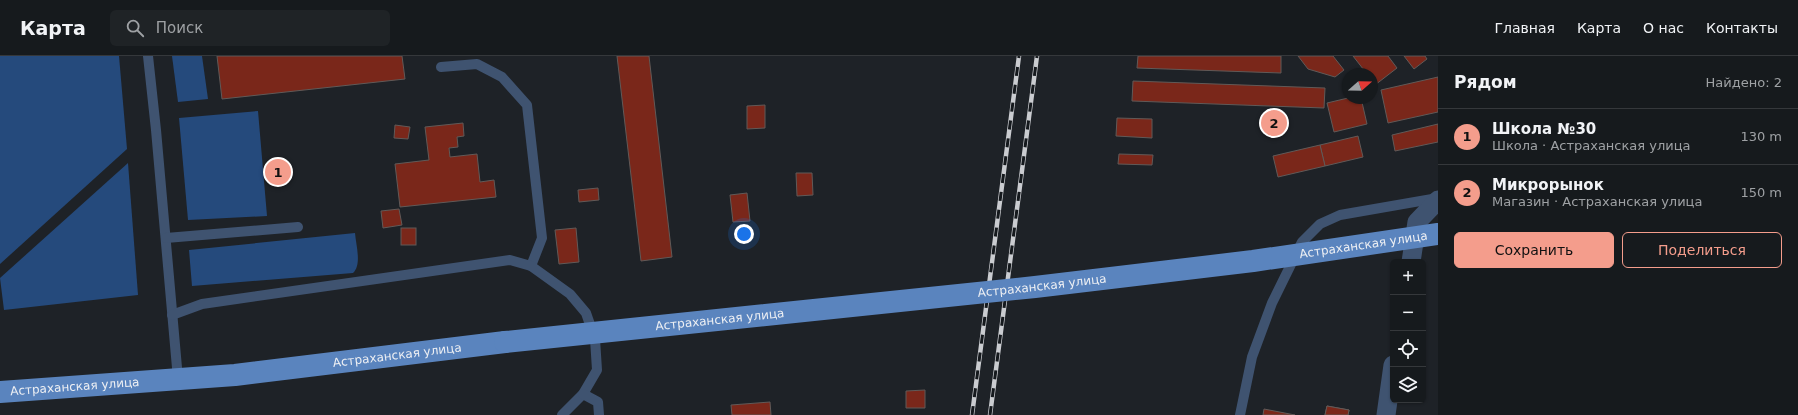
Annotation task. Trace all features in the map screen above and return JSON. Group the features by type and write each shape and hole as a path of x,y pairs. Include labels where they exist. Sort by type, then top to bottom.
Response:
{"main road":[{"name":"Астраханская улица","path":"0,392 235,375 505,342 1035,287 1253,261 1438,234"}],"street":[{"path":"1411,259 1417,222 1438,199"},
{"path":"1386,415 1393,367"}],"lane":[{"path":"148,56 178,379"},
{"path":"441,66 477,64 502,77 527,105 542,238 531,266"},
{"path":"1240,415 1252,357 1272,303 1302,242 1320,224 1340,215 1438,199"},
{"path":"166,238 298,227"},
{"path":"172,315 202,304 510,260 531,266 570,294 586,313 595,339 597,370 583,394 562,415"},
{"path":"583,394 598,402 599,415"}],"shaded area":[{"path":"0,56 119,56 127,149 0,264"},
{"path":"172,56 202,56 208,99 178,102"},
{"path":"258,111 267,216 188,220 179,118"},
{"path":"128,163 138,295 4,310 0,278"},
{"path":"355,233 358,260 356,269 353,273 192,286 189,250"}],"building":[{"path":"217,56 402,56 405,79 222,99"},
{"path":"617,56 649,56 672,257 641,261"},
{"path":"1138,56 1281,56 1281,73 1137,68"},
{"path":"1298,56 1333,56 1342,68 1342,72 1335,77 1308,69"},
{"path":"1353,56 1388,56 1397,68 1378,83 1378,68 1362,68"},
{"path":"1404,56 1425,56 1427,59 1414,69"},
{"path":"1438,77 1438,112 1388,123 1381,90"},
{"path":"1133,81 1325,88 1324,108 1132,101"},
{"path":"1342,99 1342,104 1362,104 1367,124 1334,132 1327,103"},
{"path":"765,105 765,128 747,129 747,106"},
{"path":"1117,118 1152,119 1152,138 1116,136"},
{"path":"463,123 464,136 457,137 458,147 449,148 450,157 477,154 480,182 494,180 496,197 400,207 395,164 429,160 425,127"},
{"path":"1438,124 1438,142 1395,151 1392,135"},
{"path":"395,125 410,127 408,139 394,138"},
{"path":"1358,136 1363,157 1325,166 1320,145"},
{"path":"1320,145 1325,166 1278,177 1273,156"},
{"path":"1119,154 1153,155 1152,165 1118,164"},
{"path":"796,173 812,173 813,195 797,196"},
{"path":"598,188 599,200 579,202 578,190"},
{"path":"747,193 750,221 733,222 730,195"},
{"path":"399,209 402,225 383,228 381,211"},
{"path":"401,228 416,228 416,245 401,245"},
{"path":"576,228 579,262 559,264 555,230"},
{"path":"925,390 925,408 906,408 906,391"},
{"path":"770,402 771,415 732,415 731,405"},
{"path":"1327,406 1349,410 1348,415 1325,415"},
{"path":"1327,406 1349,410 1348,415 1325,415"},
{"path":"1264,409 1295,415 1263,415"}],"railway":[{"path":"972,415 1019,56"},
{"path":"990,415 1037,56"}],"place":[{"name":"Микрорынок","path":"1274,123"},
{"name":"Школа №30","path":"278,172"}]}
